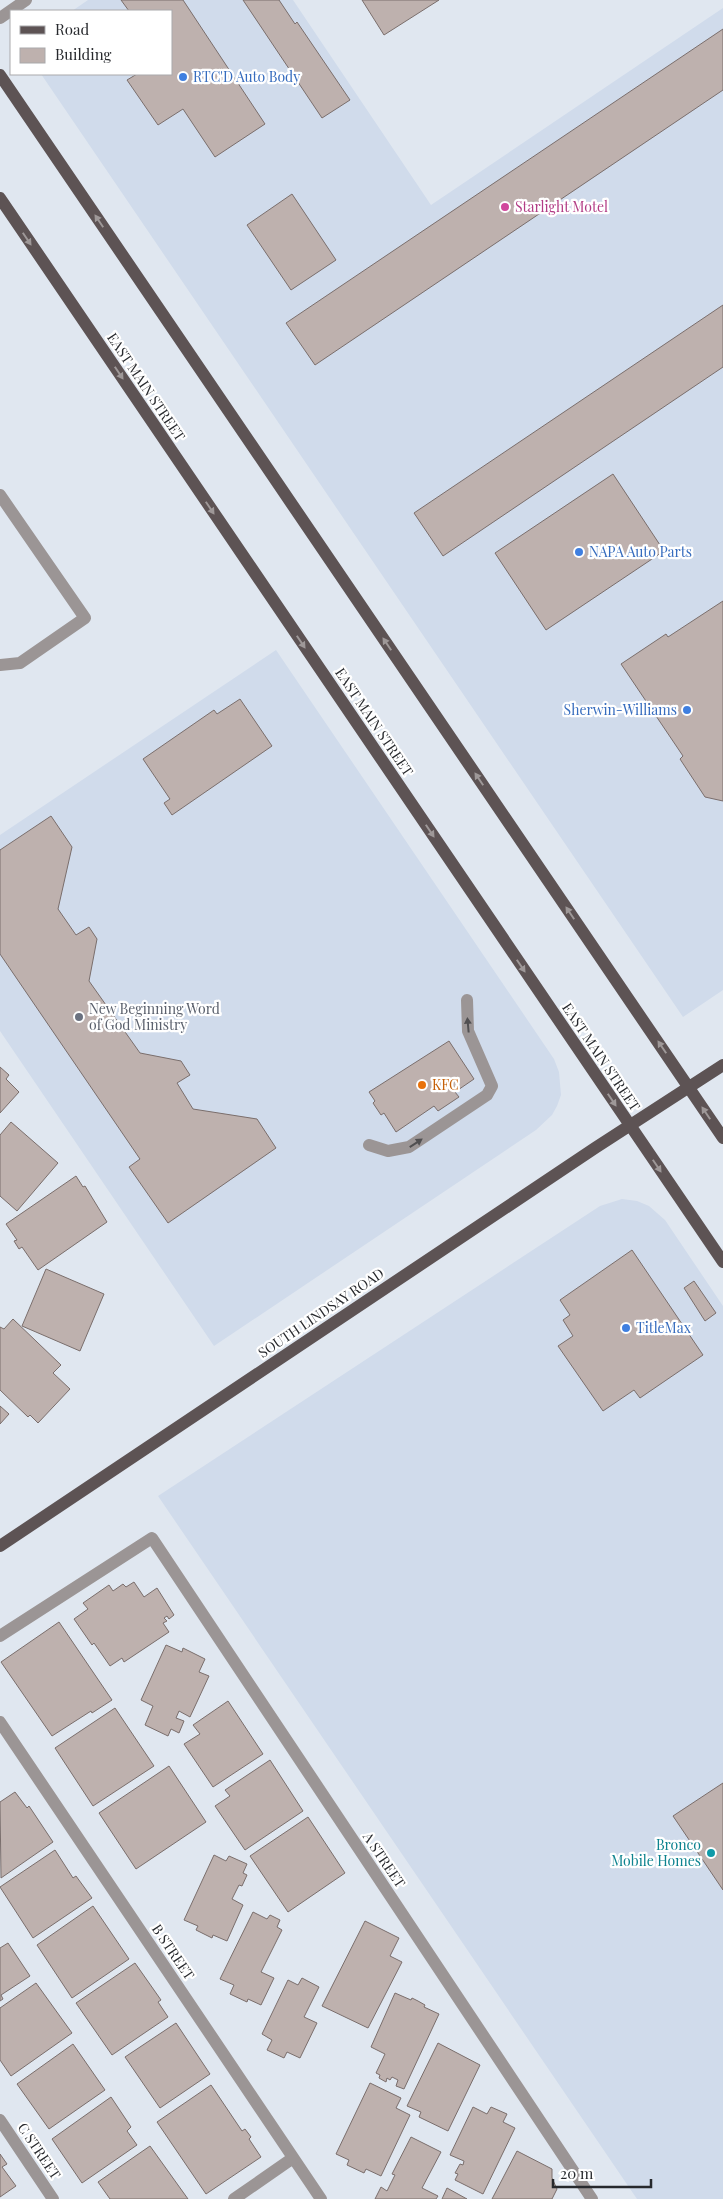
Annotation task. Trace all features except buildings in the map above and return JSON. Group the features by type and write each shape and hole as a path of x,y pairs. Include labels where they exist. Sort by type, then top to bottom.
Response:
{"main road":[{"path":"0,75 723,1138"},
{"name":"EAST MAIN STREET","path":"0,198 723,1262"},
{"name":"SOUTH LINDSAY ROAD","path":"0,1546 723,1065"}],"street":[{"path":"12,10 26,0"},
{"path":"0,495 85,618 20,663 0,665"},
{"path":"369,1145 388,1150 409,1148 488,1094 492,1086 468,1031 467,1000"},
{"name":"A STREET","path":"0,1636 152,1538 592,2199"},
{"name":"B STREET","path":"0,1722 321,2199"},
{"name":"C STREET","path":"0,2120 53,2199"},
{"path":"234,2199 293,2158"}],"shaded area":[{"path":"88,0 293,0 431,205 723,8 723,990 683,1017 42,75 172,75 172,10 73,10"},
{"path":"276,650 554,1059 559,1072 561,1095 552,1115 536,1130 214,1346 0,1031 0,835"},
{"path":"622,1199 637,1201 649,1206 665,1220 723,1306 723,2199 637,2199 158,1496 600,1206"}],"place":[{"name":"RTC'D Auto Body","path":"183,77"},
{"name":"Starlight Motel","path":"505,207"},
{"name":"NAPA Auto Parts","path":"579,552"},
{"name":"Sherwin-Williams","path":"687,710"},
{"name":"New Beginning Word of God Ministry","path":"79,1017"},
{"name":"KFC","path":"422,1085"},
{"name":"TitleMax","path":"626,1328"},
{"name":"Bronco Mobile Homes","path":"711,1853"}]}
